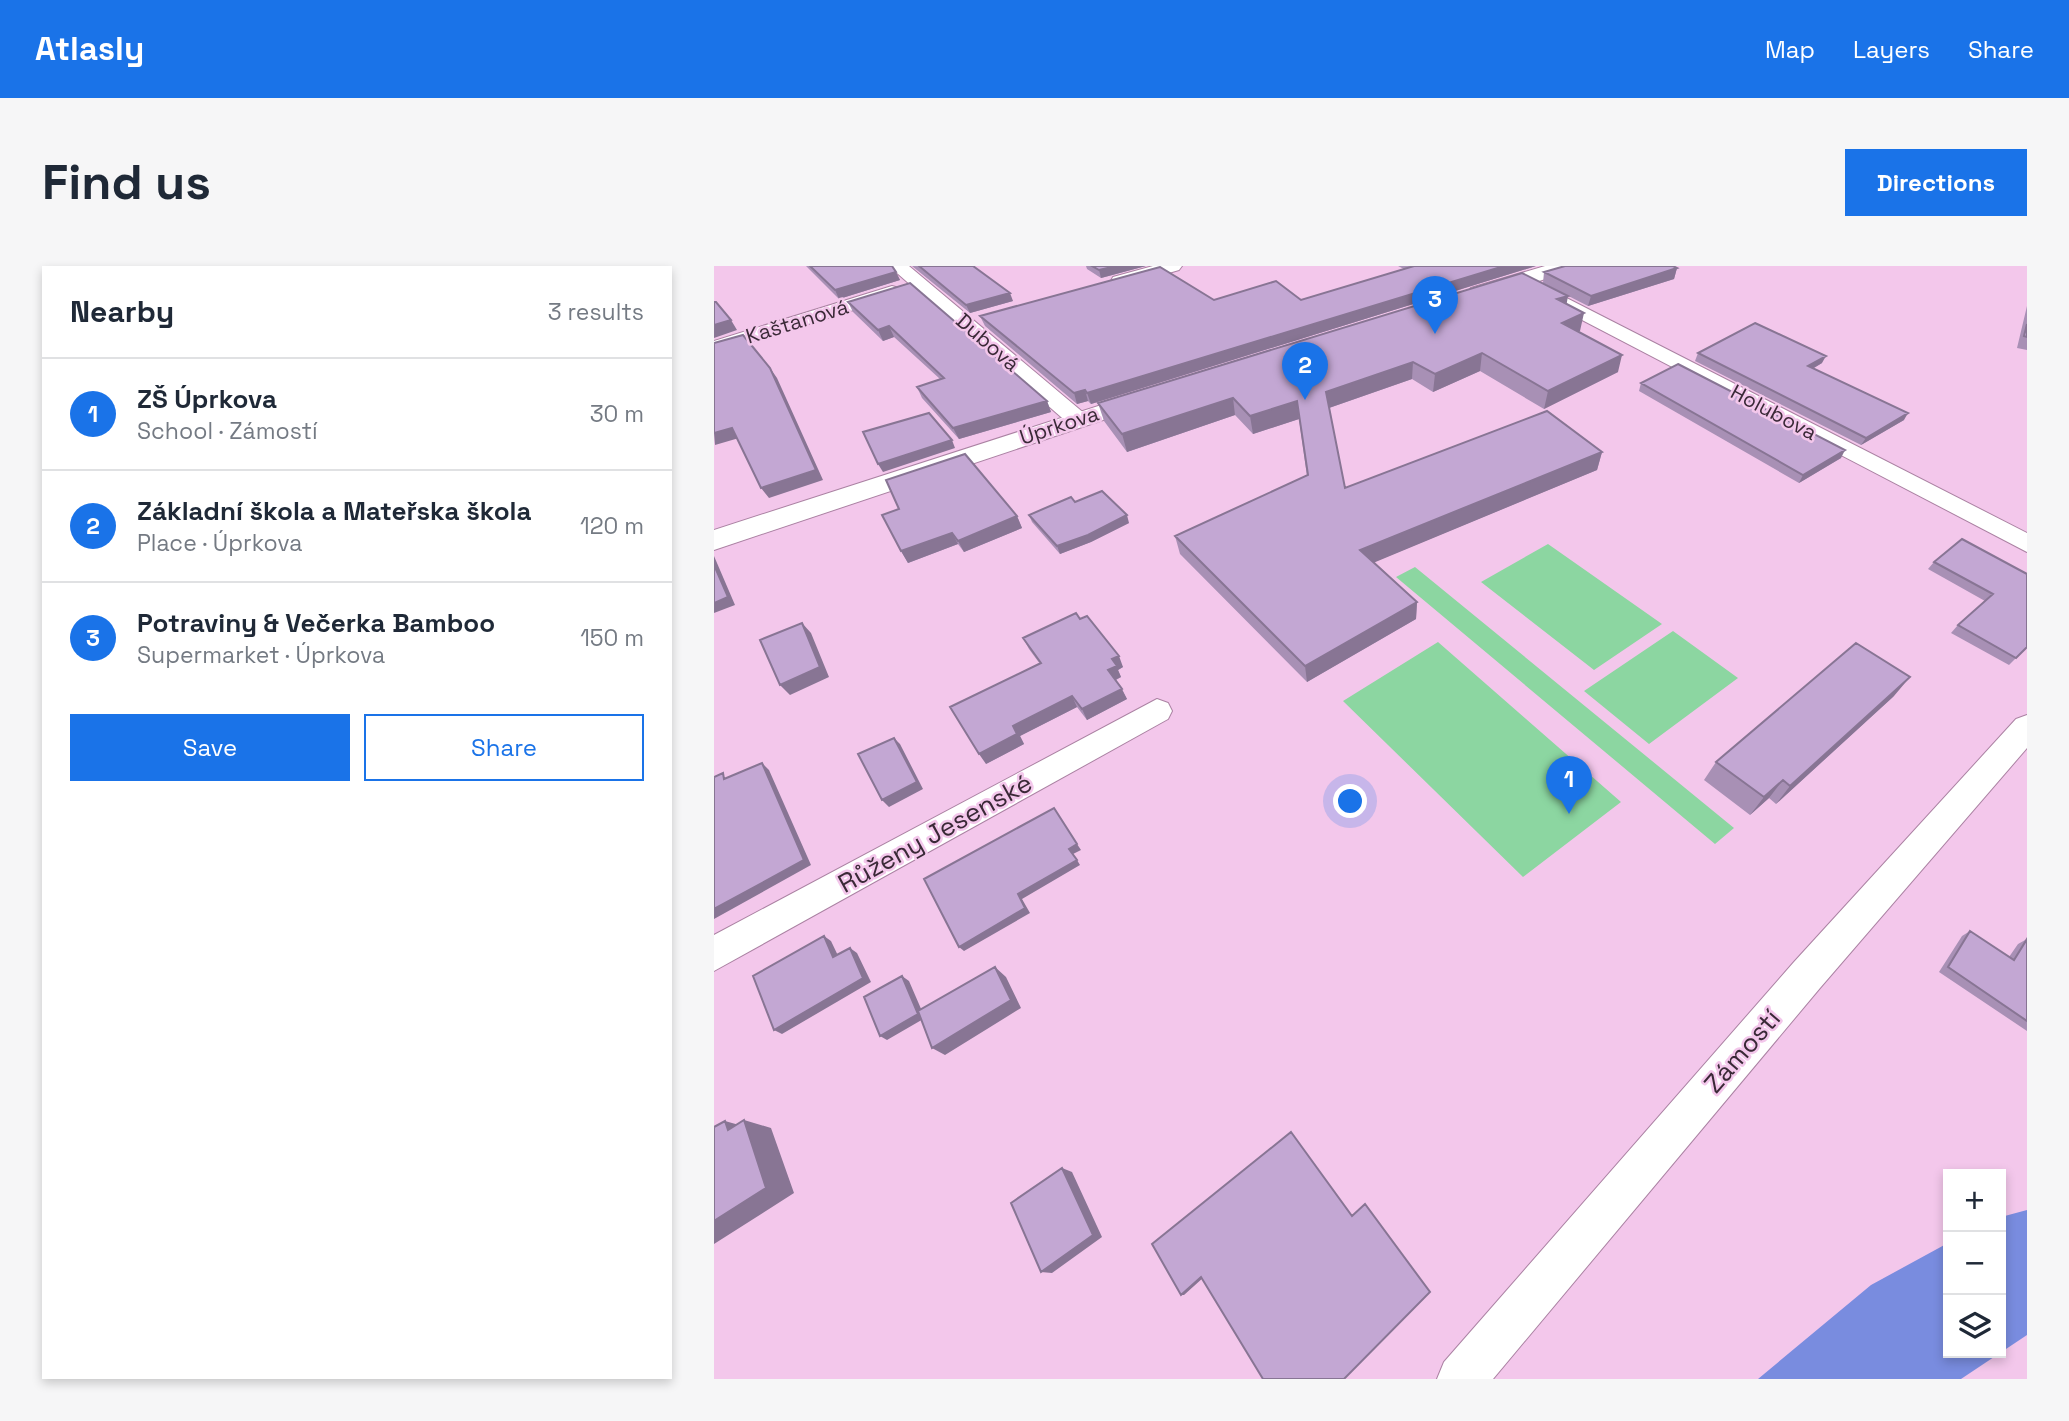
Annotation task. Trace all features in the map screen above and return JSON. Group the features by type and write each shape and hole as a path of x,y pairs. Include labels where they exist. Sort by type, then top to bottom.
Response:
{"street":[{"name":"Dubová","path":"898,266 1077,419"},
{"path":"1095,288 1172,266"},
{"path":"1461,299 1531,273 1567,266"},
{"name":"Holubova","path":"1531,273 2027,544"},
{"name":"Kaštanová","path":"714,347 919,283"},
{"path":"966,323 992,316"},
{"name":"Úprkova","path":"714,540 1175,388"},
{"name":"Růženy Jesenské","path":"714,954 1157,711"},
{"name":"Zámostí","path":"1461,1379 1807,975 2027,726"}],"green space":[{"path":"1548,544 1662,624 1594,670 1481,582"},
{"path":"1415,567 1734,828 1715,844 1396,577"},
{"path":"1673,631 1738,678 1649,744 1584,691"},
{"path":"1438,642 1621,802 1523,877 1343,701"}],"water":[{"path":"2027,1210 2027,1335 2006,1349 2006,1216"},
{"path":"1943,1246 1943,1358 1992,1358 1961,1379 1758,1379 1871,1285"}],"building":[{"path":"810,266 892,266 896,272 835,290"},
{"path":"919,266 973,266 1010,293 966,305"},
{"path":"1092,266 1116,266 1099,270"},
{"path":"1414,266 1504,266 1087,393 1085,390 1074,393 980,316 1160,267 1214,300 1276,281 1301,300"},
{"path":"1565,266 1677,268 1591,296 1544,272"},
{"path":"1522,273 1568,296 1557,299 1584,313 1562,323 1622,355 1548,391 1482,353 1435,374 1413,362 1326,392 1345,488 1547,411 1602,452 1360,550 1417,602 1305,666 1175,536 1308,475 1297,401 1250,416 1233,398 1122,434 1098,403"},
{"path":"910,283 1047,401 953,428 917,387 944,378 889,326 878,330 848,302"},
{"path":"716,302 731,320 714,325"},
{"path":"1755,323 1826,356 1808,366 1908,413 1866,438 1698,353"},
{"path":"743,335 770,368 816,470 761,488 732,428 714,433 714,343"},
{"path":"1678,364 1845,450 1803,475 1641,383"},
{"path":"929,413 952,440 878,464 863,432"},
{"path":"965,454 1017,516 958,541 952,533 901,551 882,515 899,509 886,480"},
{"path":"1102,491 1127,515 1088,535 1057,546 1029,515 1071,497 1075,502"},
{"path":"1962,539 2027,574 2027,647 2016,658 1958,625 1993,594 1934,562"},
{"path":"714,565 728,597 714,603"},
{"path":"1076,613 1080,619 1087,616 1119,656 1112,659 1117,666 1108,670 1122,689 1082,709 1072,696 1013,726 1017,734 979,754 950,707 1041,663 1023,638"},
{"path":"802,623 820,667 780,685 760,640"},
{"path":"1856,643 1910,677 1790,786 1783,780 1764,797 1716,762"},
{"path":"894,738 917,782 882,800 858,754"},
{"path":"762,763 804,860 714,909 714,777 723,773 724,779"},
{"path":"1054,808 1077,844 1069,849 1077,860 1018,894 1025,908 959,947 924,879"},
{"path":"1970,931 2014,960 2027,939 2027,1021 1948,967"},
{"path":"824,936 833,957 850,948 863,978 774,1030 753,976"},
{"path":"995,967 1011,1000 932,1048 918,1011"},
{"path":"902,976 918,1014 880,1036 864,997"},
{"path":"744,1120 766,1188 714,1221 714,1127 725,1121 728,1130"},
{"path":"1291,1132 1352,1216 1365,1204 1430,1292 1344,1379 1263,1379 1201,1277 1181,1295 1152,1244"},
{"path":"1062,1168 1093,1235 1041,1272 1011,1203"}],"place":[{"name":"Potraviny & Večerka Bamboo","path":"1435,334"},
{"name":"Základní škola a Mateřska škola","path":"1305,400"},
{"name":"ZŠ Úprkova","path":"1569,814"}]}
